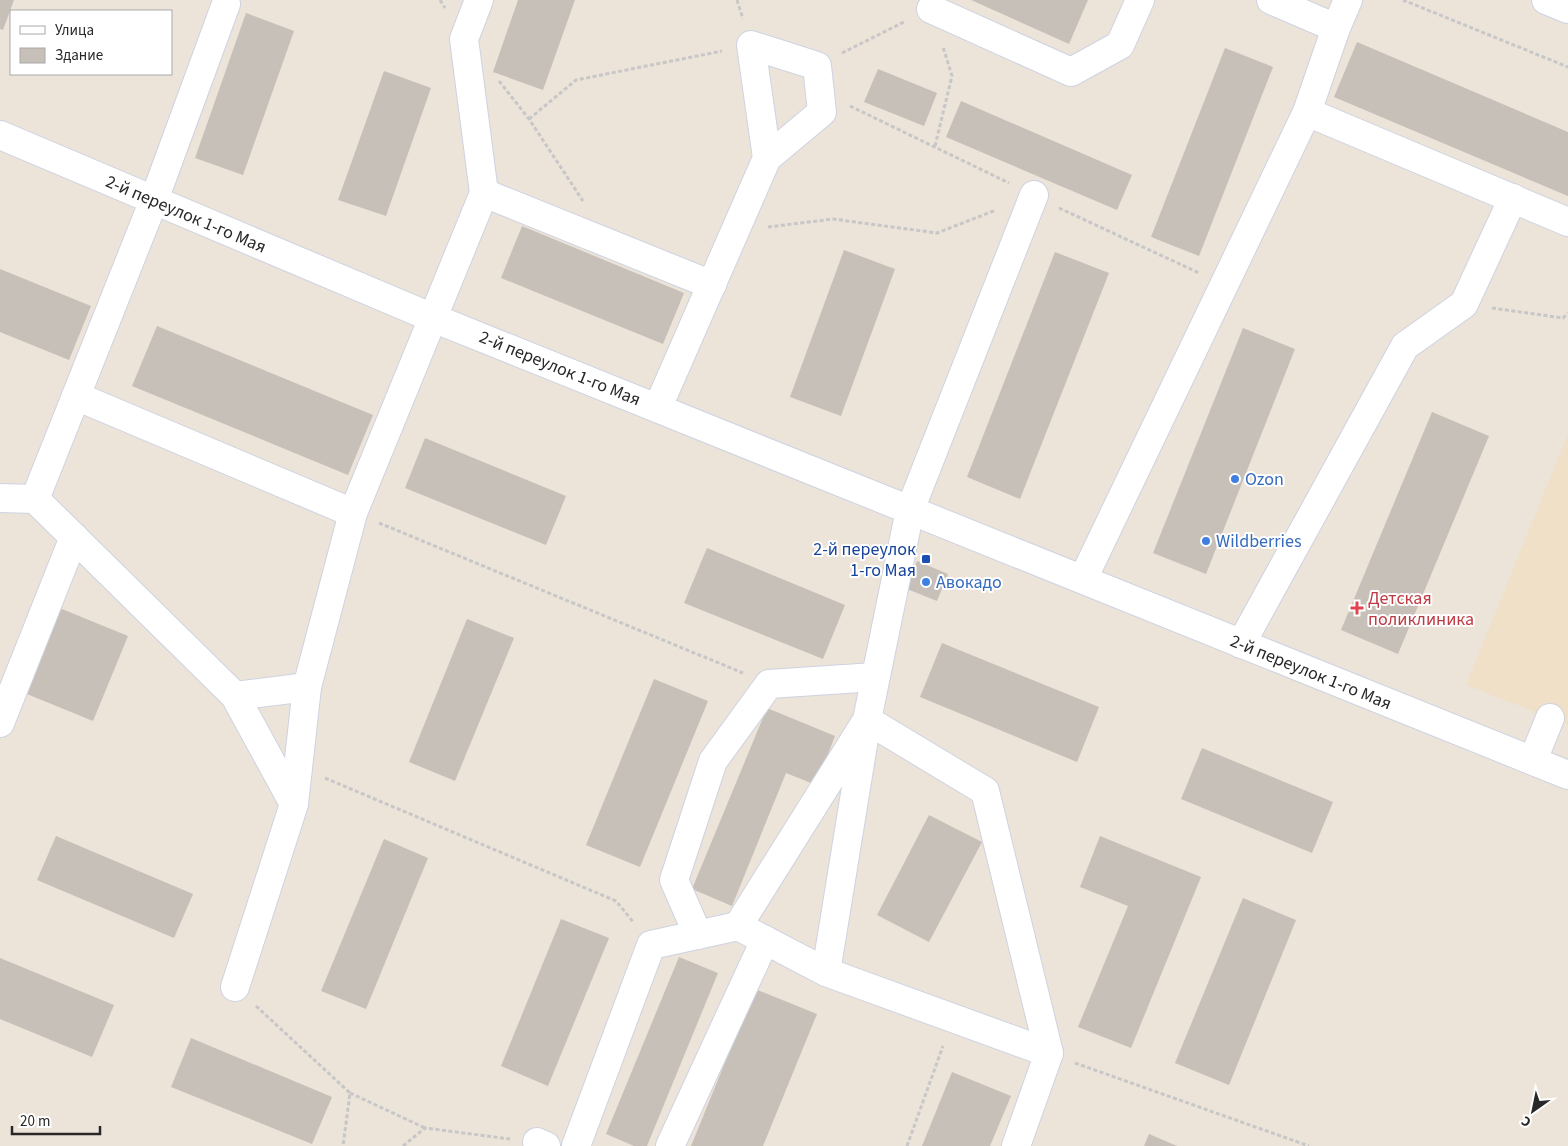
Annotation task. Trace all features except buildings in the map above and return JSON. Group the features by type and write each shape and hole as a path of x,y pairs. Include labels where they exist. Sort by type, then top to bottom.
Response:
{"street":[{"path":"235,987 294,804 307,687 353,513 484,193 464,39 479,0"},
{"path":"931,9 1071,72 1120,45 1140,0"},
{"path":"1271,0 1336,28"},
{"path":"1084,579 1307,112 1336,28 1348,0"},
{"path":"1546,0 1568,9"},
{"path":"35,499 154,200 226,4"},
{"path":"658,408 767,158 822,112 817,66 750,45 767,158"},
{"path":"1307,112 1568,222"},
{"name":"2-й переулок 1-го Мая","path":"0,135 433,318 1568,775"},
{"path":"484,193 712,285"},
{"path":"826,972 867,720 910,510 1034,196"},
{"path":"1241,644 1405,346 1464,304 1513,198"},
{"path":"76,396 353,513"},
{"path":"0,498 35,499 235,696 294,804"},
{"path":"0,723 74,537"},
{"path":"698,934 674,880 713,761 769,684 875,677"},
{"path":"235,696 307,687"},
{"path":"1532,760 1550,718"},
{"path":"738,926 867,720"},
{"path":"867,720 984,791 1049,1053 1016,1146"},
{"path":"576,1146 651,945 738,926 826,972 1049,1053"},
{"path":"670,1146 765,940"}],"path":[{"path":"1403,0 1568,67"},
{"path":"817,66 931,9 952,76 935,146"},
{"path":"529,118 576,80 750,45"},
{"path":"494,75 529,118 586,206"},
{"path":"735,232 833,219 937,233 1034,196"},
{"path":"1464,304 1564,318 1568,313"},
{"path":"353,513 769,684"},
{"path":"298,767 616,901 651,945"},
{"path":"235,987 350,1093 425,1128 541,1144"},
{"path":"906,1146 953,1018"},
{"path":"1049,1053 1309,1146"},
{"path":"343,1146 350,1093"},
{"path":"403,1146 425,1128"}],"shaded area":[{"path":"1568,434 1568,725 1466,685"}],"place":[{"name":"Ozon","path":"1235,479"},
{"name":"Wildberries","path":"1206,541"},
{"name":"2-й переулок 1-го Мая","path":"926,559"},
{"name":"Авокадо","path":"926,582"},
{"name":"Детская поликлиника","path":"1357,608"}]}
